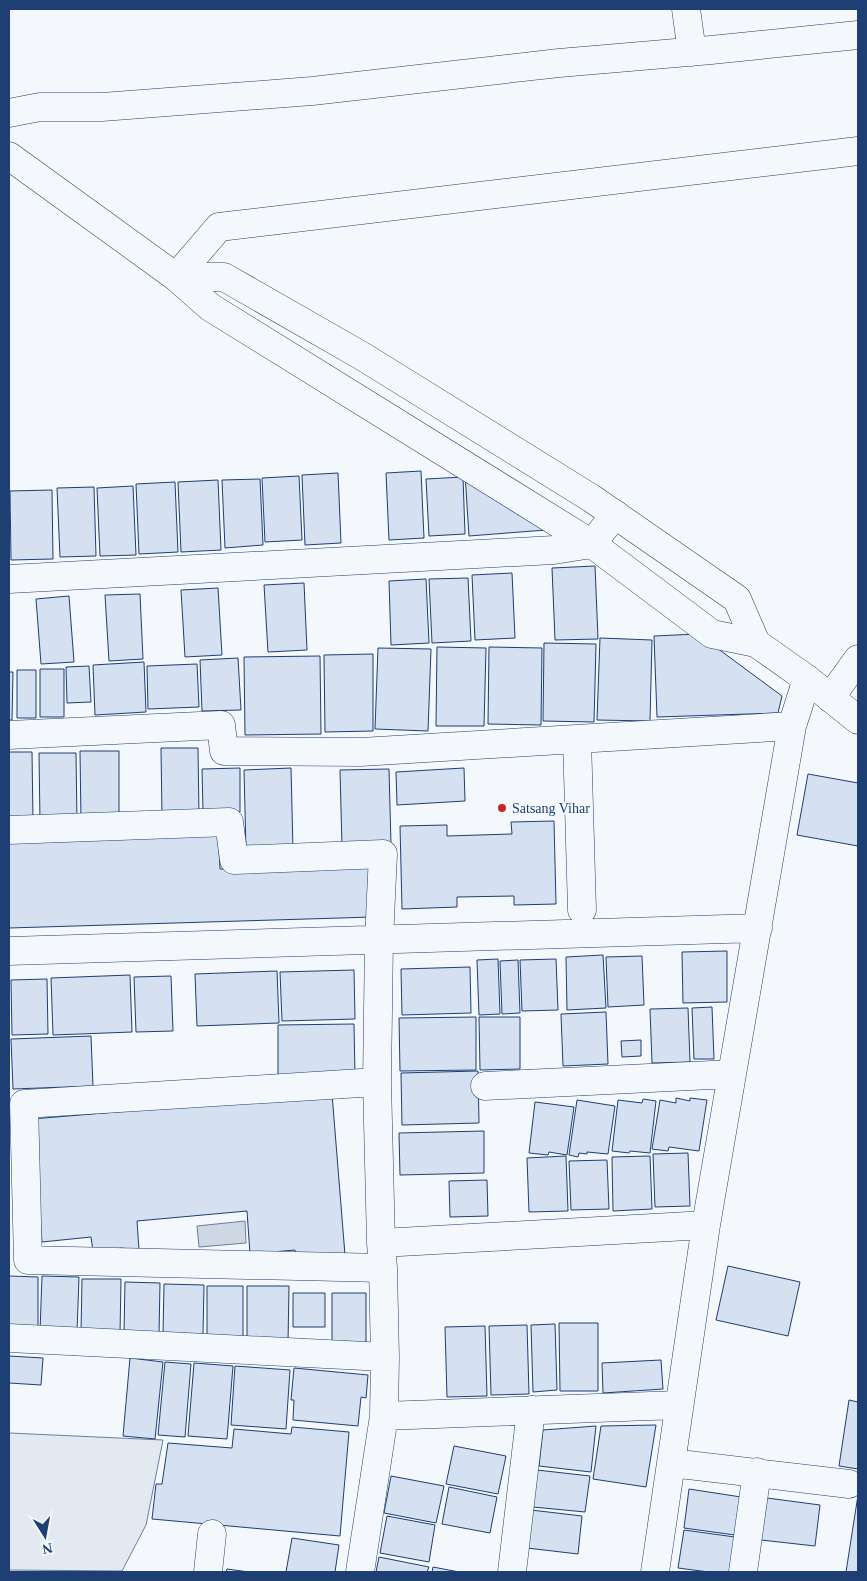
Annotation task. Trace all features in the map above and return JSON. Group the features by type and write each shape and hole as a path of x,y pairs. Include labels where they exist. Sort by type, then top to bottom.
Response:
{"street":[{"path":"686,9 692,52"},
{"path":"9,113 40,107 102,107 312,91 559,63 858,35"},
{"path":"176,277 219,227 858,151"},
{"path":"9,156 176,277 210,307 592,544 712,634 756,644 807,679 858,720"},
{"path":"176,277 224,277 362,356 484,431 615,514 737,599 756,644"},
{"path":"9,579 544,550 592,544 615,514"},
{"path":"830,698 858,659"},
{"path":"655,1572 706,1225 792,726 807,679"},
{"path":"9,735 221,725 224,752 362,752 792,726"},
{"path":"577,739 582,910"},
{"path":"9,830 229,822 234,860 383,854 379,940 377,1082 385,1356 384,1416 360,1572"},
{"path":"9,950 758,928"},
{"path":"485,1086 732,1074"},
{"path":"377,1082 24,1104 28,1260 382,1256 706,1225"},
{"path":"9,1338 385,1356"},
{"path":"384,1416 678,1406"},
{"path":"512,1572 531,1410"},
{"path":"670,1464 757,1472 849,1484"},
{"path":"743,1572 757,1472"},
{"path":"208,1572 212,1534"}],"shaded area":[{"path":"245,1221 246,1243 199,1247 197,1226"},
{"path":"9,1433 163,1440 146,1525 122,1571 9,1570"}],"building":[{"path":"421,471 424,538 389,540 386,473"},
{"path":"338,473 341,543 305,545 302,475"},
{"path":"465,474 546,530 469,536"},
{"path":"299,476 302,540 265,542 262,478"},
{"path":"463,477 465,534 429,536 426,479"},
{"path":"260,479 263,545 225,548 222,480"},
{"path":"218,480 221,550 181,552 178,482"},
{"path":"175,482 178,552 139,554 136,484"},
{"path":"133,486 136,555 100,556 97,488"},
{"path":"94,487 96,556 60,557 57,488"},
{"path":"52,490 53,559 11,560 10,491"},
{"path":"595,566 598,639 555,640 552,568"},
{"path":"512,573 515,638 475,640 472,575"},
{"path":"468,578 471,641 432,643 429,579"},
{"path":"426,579 429,643 391,645 389,581"},
{"path":"304,583 307,650 268,652 264,585"},
{"path":"218,588 222,655 185,657 181,590"},
{"path":"140,594 143,659 109,661 105,595"},
{"path":"69,596 74,662 41,664 36,599"},
{"path":"698,634 782,696 778,713 657,717 654,636"},
{"path":"600,638 652,640 650,721 597,720"},
{"path":"544,643 596,644 594,722 543,721"},
{"path":"437,647 486,648 484,726 436,726"},
{"path":"489,647 542,648 541,725 488,724"},
{"path":"378,648 431,649 428,731 375,729"},
{"path":"373,654 373,731 325,732 324,655"},
{"path":"320,656 321,734 245,735 244,657"},
{"path":"238,658 241,710 202,711 200,660"},
{"path":"144,662 146,712 95,715 93,665"},
{"path":"197,664 199,707 148,709 147,666"},
{"path":"89,666 91,702 67,703 66,667"},
{"path":"40,669 64,669 64,717 40,717"},
{"path":"17,670 36,670 36,718 17,718"},
{"path":"9,672 13,672 12,720 9,720"},
{"path":"161,748 198,748 199,816 162,817"},
{"path":"80,751 119,751 119,822 81,822"},
{"path":"9,752 32,752 33,821 9,822"},
{"path":"39,753 76,753 77,822 40,822"},
{"path":"240,768 240,812 203,813 202,769"},
{"path":"291,768 293,850 246,851 244,770"},
{"path":"464,768 465,801 397,805 396,772"},
{"path":"389,769 391,845 342,847 340,770"},
{"path":"808,774 858,783 858,846 797,835"},
{"path":"554,821 556,904 514,905 514,896 457,897 457,907 402,909 400,826 447,825 447,836 512,834 511,822"},
{"path":"218,829 220,869 371,865 373,917 9,928 9,835"},
{"path":"727,951 727,1002 683,1003 682,952"},
{"path":"603,955 606,1008 567,1010 566,957"},
{"path":"642,956 644,1005 608,1007 606,957"},
{"path":"498,959 500,1014 479,1015 477,960"},
{"path":"556,959 558,1010 522,1011 520,960"},
{"path":"518,960 520,1013 502,1014 500,961"},
{"path":"470,967 471,1013 402,1015 401,969"},
{"path":"354,970 355,1019 282,1021 280,972"},
{"path":"277,971 279,1023 197,1026 195,974"},
{"path":"130,975 132,1032 53,1035 51,978"},
{"path":"171,976 173,1031 136,1032 134,977"},
{"path":"47,979 48,1034 12,1035 11,980"},
{"path":"712,1007 714,1059 694,1059 692,1008"},
{"path":"688,1008 690,1062 652,1063 650,1009"},
{"path":"606,1012 608,1064 563,1066 561,1014"},
{"path":"476,1017 476,1070 400,1071 399,1018"},
{"path":"479,1017 520,1017 520,1069 480,1070"},
{"path":"354,1024 355,1076 278,1077 278,1025"},
{"path":"91,1036 93,1086 13,1089 11,1039"},
{"path":"641,1040 641,1056 622,1057 621,1041"},
{"path":"478,1071 479,1123 402,1125 401,1073"},
{"path":"332,1094 345,1255 296,1259 295,1250 250,1254 247,1211 137,1221 139,1250 123,1251 123,1248 93,1251 91,1237 42,1242 32,1119"},
{"path":"676,1098 690,1101 690,1098 707,1100 699,1151 669,1147 668,1151 652,1149 660,1100 676,1103"},
{"path":"643,1099 656,1101 650,1153 612,1151 618,1100 642,1103"},
{"path":"577,1100 615,1106 608,1154 587,1152 587,1154 579,1153 578,1157 569,1155"},
{"path":"535,1102 574,1107 567,1155 549,1152 548,1155 529,1153"},
{"path":"484,1131 484,1173 400,1175 399,1133"},
{"path":"688,1153 690,1206 655,1207 653,1154"},
{"path":"566,1156 568,1211 529,1212 527,1158"},
{"path":"650,1156 652,1209 613,1211 612,1157"},
{"path":"607,1160 609,1209 571,1210 569,1161"},
{"path":"487,1180 488,1216 450,1217 449,1181"},
{"path":"728,1266 800,1282 788,1336 716,1320"},
{"path":"9,1276 38,1277 38,1327 9,1327"},
{"path":"42,1276 79,1277 77,1332 40,1332"},
{"path":"82,1279 121,1279 120,1334 81,1334"},
{"path":"125,1282 160,1283 159,1335 124,1334"},
{"path":"164,1284 204,1285 203,1334 163,1334"},
{"path":"207,1286 243,1286 243,1339 207,1339"},
{"path":"247,1286 289,1286 288,1343 247,1343"},
{"path":"293,1293 325,1293 325,1327 293,1327"},
{"path":"332,1293 366,1293 366,1344 332,1343"},
{"path":"559,1323 598,1323 598,1391 560,1391"},
{"path":"555,1324 557,1390 533,1392 531,1325"},
{"path":"527,1325 529,1394 491,1395 489,1326"},
{"path":"485,1326 487,1396 447,1397 445,1327"},
{"path":"9,1356 43,1358 41,1385 9,1383"},
{"path":"130,1358 163,1362 155,1439 123,1436"},
{"path":"661,1360 663,1389 603,1393 602,1363"},
{"path":"165,1362 191,1364 185,1437 158,1435"},
{"path":"194,1363 233,1366 227,1439 188,1436"},
{"path":"235,1366 290,1370 286,1429 231,1425"},
{"path":"294,1368 368,1375 366,1398 361,1397 358,1426 293,1420 294,1400 291,1400"},
{"path":"849,1400 858,1402 858,1469 839,1466"},
{"path":"656,1425 646,1487 593,1479 601,1426"},
{"path":"596,1426 591,1472 539,1466 543,1430"},
{"path":"292,1427 349,1432 340,1536 152,1519 156,1484 162,1484 168,1443 232,1448 234,1429 291,1434"},
{"path":"454,1446 506,1456 498,1494 446,1484"},
{"path":"537,1470 590,1476 585,1512 533,1507"},
{"path":"391,1476 444,1486 436,1523 384,1513"},
{"path":"449,1487 497,1497 490,1533 442,1524"},
{"path":"689,1489 741,1497 735,1535 684,1528"},
{"path":"858,1495 858,1572 846,1572"},
{"path":"767,1498 820,1505 815,1546 761,1540"},
{"path":"531,1510 582,1516 578,1554 527,1548"},
{"path":"387,1516 435,1525 429,1562 380,1553"},
{"path":"684,1530 735,1537 730,1572 709,1572 678,1568"},
{"path":"292,1538 339,1545 335,1572 286,1572"},
{"path":"379,1557 429,1567 427,1572 376,1572"},
{"path":"433,1567 459,1572 432,1572"},
{"path":"227,1569 249,1572 226,1572"}],"place":[{"name":"Satsang Vihar","path":"502,808"}]}
